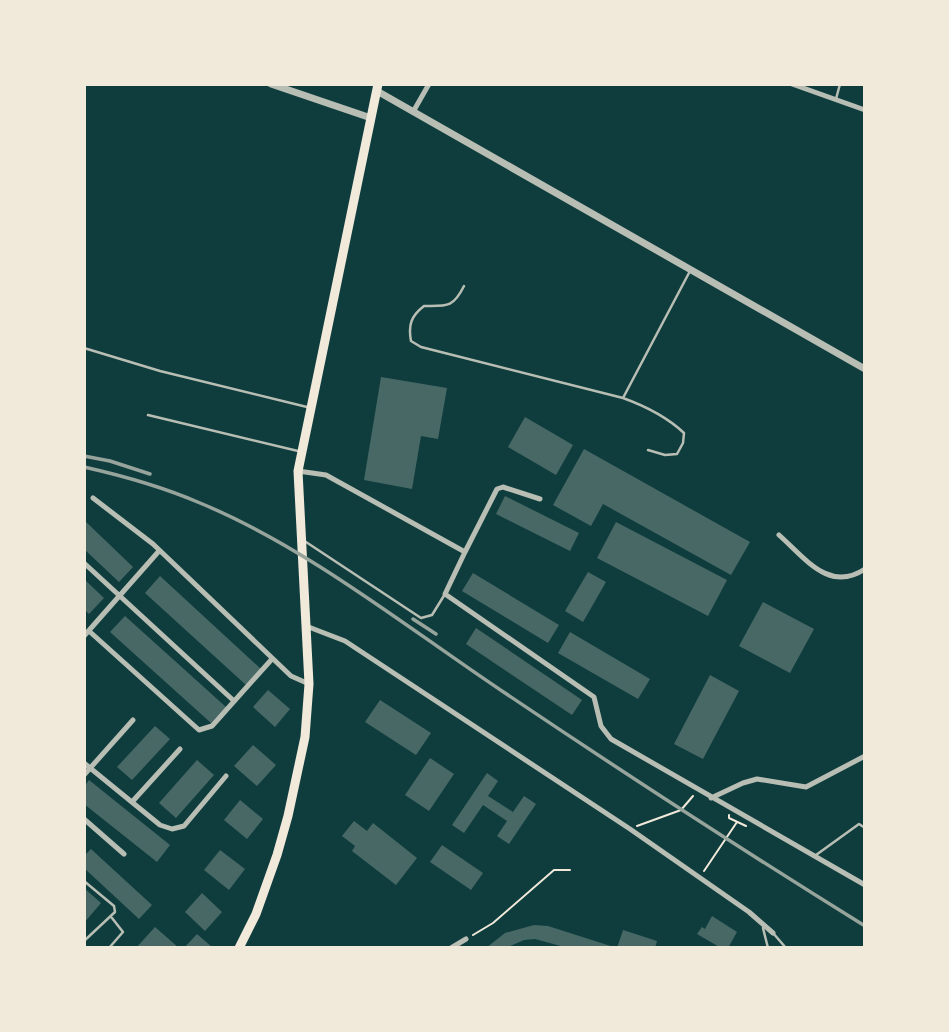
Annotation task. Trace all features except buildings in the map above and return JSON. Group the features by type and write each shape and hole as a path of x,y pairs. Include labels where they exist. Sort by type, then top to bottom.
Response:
{"main road":[{"path":"239,948 267,886 288,816 305,737 309,684 298,471 378,88"}],"street":[{"path":"271,84 371,118"},
{"path":"413,112 429,84"},
{"path":"792,84 865,110"},
{"path":"378,88 413,112 865,369"},
{"path":"298,471 326,475 465,552"},
{"path":"540,499 503,487 497,489 445,594 594,697 601,726 611,739 865,885"},
{"path":"93,498 153,544 291,676 309,684"},
{"path":"779,535 817,569 830,576 852,577 865,569"},
{"path":"159,551 86,634 195,729 203,730 212,726 272,659"},
{"path":"84,563 234,701"},
{"path":"306,626 345,641 630,829 749,912 773,933"},
{"path":"84,775 133,720"},
{"path":"132,802 180,749"},
{"path":"711,798 757,779 806,787 865,756"},
{"path":"84,763 166,828 177,829 184,826 226,776"},
{"path":"84,819 124,854"},
{"path":"451,948 466,939"}],"lane":[{"path":"835,99 840,84"},
{"path":"623,397 691,271"},
{"path":"464,286 457,300 446,306 424,306 412,315 409,330 411,341 421,348 623,397 673,422 684,433 683,443 677,454 665,455 648,450"},
{"path":"84,348 160,371 310,407"},
{"path":"148,415 302,452"},
{"path":"301,538 421,618 432,615 445,594"},
{"path":"814,856 859,824 865,828"},
{"path":"84,881 114,906 115,912 112,918 84,941"},
{"path":"109,948 123,932 112,918"},
{"path":"763,925 768,948"},
{"path":"773,933 786,948"}],"path":[{"path":"630,829 681,810 698,790"},
{"path":"699,877 737,822"},
{"path":"466,939 493,923 554,870 570,870"}],"railway":[{"path":"84,456 150,474"},
{"path":"84,467 143,482 186,497 279,542 357,590 639,782 865,926"},
{"path":"413,619 436,634"}]}
